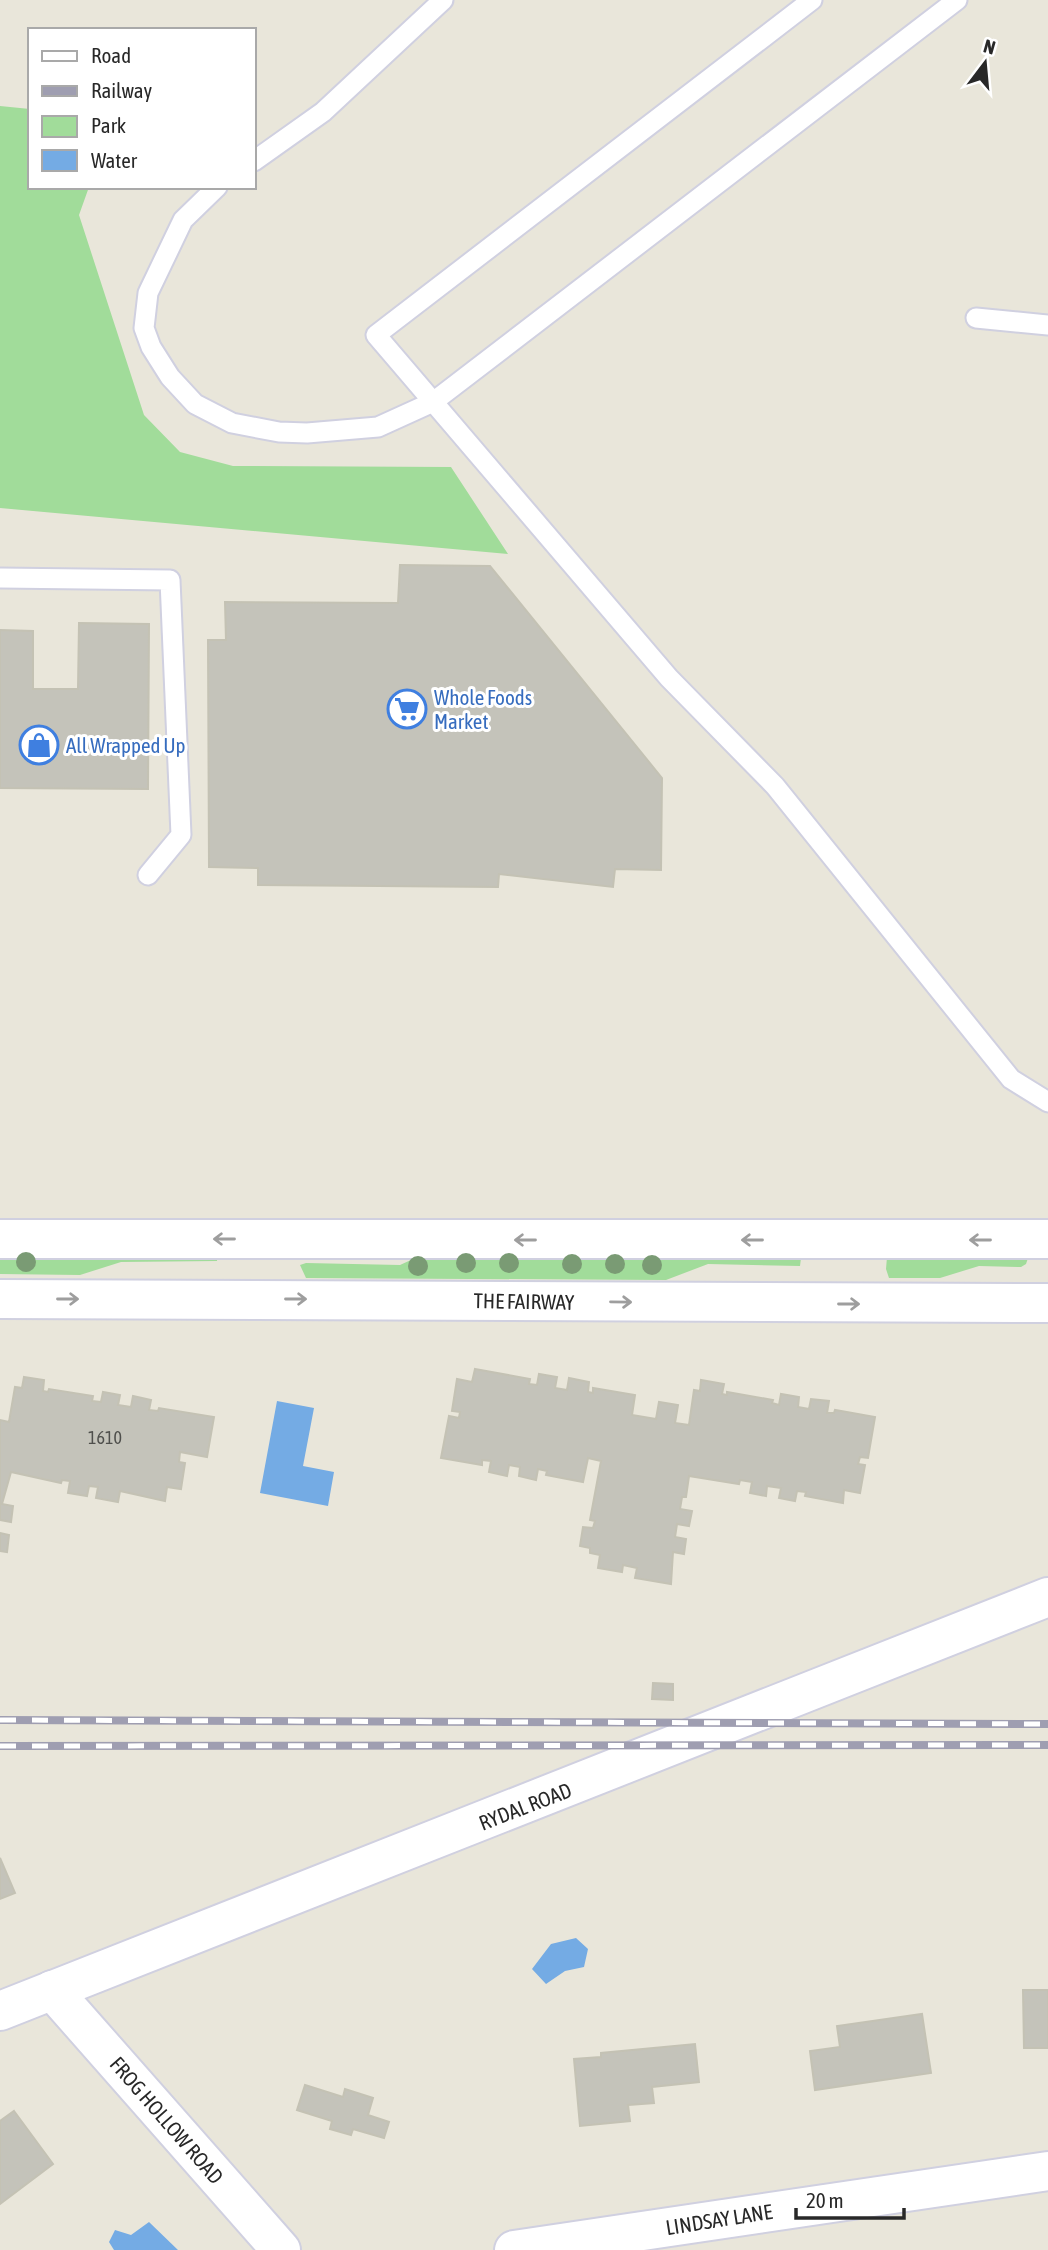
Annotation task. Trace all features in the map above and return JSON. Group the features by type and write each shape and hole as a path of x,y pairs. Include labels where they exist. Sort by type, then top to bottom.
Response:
{"main road":[{"path":"0,1239 1048,1239"},
{"name":"THE FAIRWAY","path":"0,1299 1048,1303"},
{"name":"RYDAL ROAD","path":"0,2011 1048,1597"},
{"name":"FROG HOLLOW ROAD","path":"52,1990 281,2250"},
{"name":"LINDSAY LANE","path":"514,2250 1048,2171"}],"lane":[{"path":"256,160 323,112 443,0"},
{"path":"813,0 376,335 669,678 775,786 1011,1079 1048,1102"},
{"path":"215,189 183,220 148,293 144,328 151,346 170,377 195,404 232,423 279,432 307,433 377,427 433,401 957,0"},
{"path":"976,318 1048,325"},
{"path":"0,578 170,580 181,835 148,875"}],"green space":[{"path":"0,106 28,109 28,189 88,189 79,215 144,415 180,452 233,466 451,467 508,554 0,508"},
{"path":"0,1247 218,1249 217,1261 121,1262 80,1275 0,1274"},
{"path":"437,1248 802,1250 800,1266 708,1264 666,1280 306,1278 300,1265 400,1265"},
{"path":"887,1257 1028,1258 1026,1264 1021,1267 979,1266 940,1278 889,1278 886,1269"}],"water":[{"path":"277,1401 314,1408 303,1466 334,1472 328,1506 260,1493"},
{"path":"576,1938 588,1949 584,1967 565,1971 546,1984 532,1969 551,1944"},
{"path":"149,2222 178,2250 114,2250 109,2242 115,2230 131,2235"}],"building":[{"name":"Whole Foods Market","path":"400,565 490,566 662,778 661,870 615,869 613,887 499,874 498,887 258,885 258,868 209,867 208,640 226,640 225,602 398,603"},
{"path":"79,623 149,624 148,789 0,788 0,630 33,631 33,689 78,689"},
{"path":"475,1369 530,1379 529,1384 537,1385 539,1374 557,1377 555,1388 567,1390 569,1378 589,1382 588,1392 593,1393 593,1388 635,1395 632,1415 656,1419 659,1402 678,1405 675,1423 689,1425 694,1390 700,1391 701,1380 724,1384 722,1394 727,1395 727,1392 773,1400 772,1403 779,1405 781,1394 799,1397 798,1407 809,1409 811,1399 829,1401 827,1413 834,1413 835,1410 875,1417 868,1458 860,1457 858,1464 865,1465 860,1493 844,1490 843,1503 805,1496 806,1492 797,1491 795,1501 779,1498 781,1488 767,1486 766,1496 750,1493 752,1482 740,1480 739,1484 689,1476 686,1497 682,1497 680,1509 692,1511 689,1526 677,1524 675,1537 686,1539 684,1554 673,1552 671,1584 635,1578 637,1568 623,1565 622,1572 598,1568 600,1555 590,1553 590,1548 580,1546 583,1527 593,1528 595,1521 590,1520 601,1461 588,1458 583,1482 546,1475 547,1471 538,1469 536,1480 519,1476 520,1467 509,1465 507,1476 489,1472 491,1461 482,1460 482,1465 441,1458 449,1416 459,1418 460,1412 452,1411 457,1379 472,1382"},
{"path":"24,1377 44,1380 43,1391 48,1392 49,1389 93,1396 92,1401 101,1402 103,1392 120,1395 118,1405 131,1407 133,1396 151,1400 149,1410 158,1411 159,1408 214,1417 207,1457 180,1452 179,1462 185,1463 181,1489 167,1487 165,1501 120,1491 118,1502 96,1498 98,1487 89,1486 87,1496 68,1493 70,1481 62,1480 61,1483 11,1472 2,1504 13,1506 11,1522 0,1520 0,1420 9,1422 15,1387 22,1388"},
{"path":"0,1533 9,1535 7,1552 0,1551"},
{"path":"653,1683 673,1684 673,1700 652,1699"},
{"path":"0,1858 15,1893 0,1899"},
{"path":"1023,1990 1048,1990 1048,2048 1024,2048"},
{"path":"922,2014 931,2073 815,2090 810,2051 840,2047 837,2026"},
{"path":"695,2044 699,2082 652,2087 654,2103 628,2105 630,2121 580,2126 574,2059 601,2057 601,2053"},
{"path":"305,2085 343,2097 345,2089 373,2098 368,2115 389,2122 384,2138 353,2129 351,2135 330,2129 332,2121 297,2110"},
{"path":"14,2111 53,2164 0,2204 0,2121"}],"railway":[{"path":"0,1720 1048,1724"},
{"path":"0,1746 1048,1745"}],"place":[{"name":"Whole Foods Market","path":"407,709"},
{"name":"All Wrapped Up","path":"39,745"}]}
